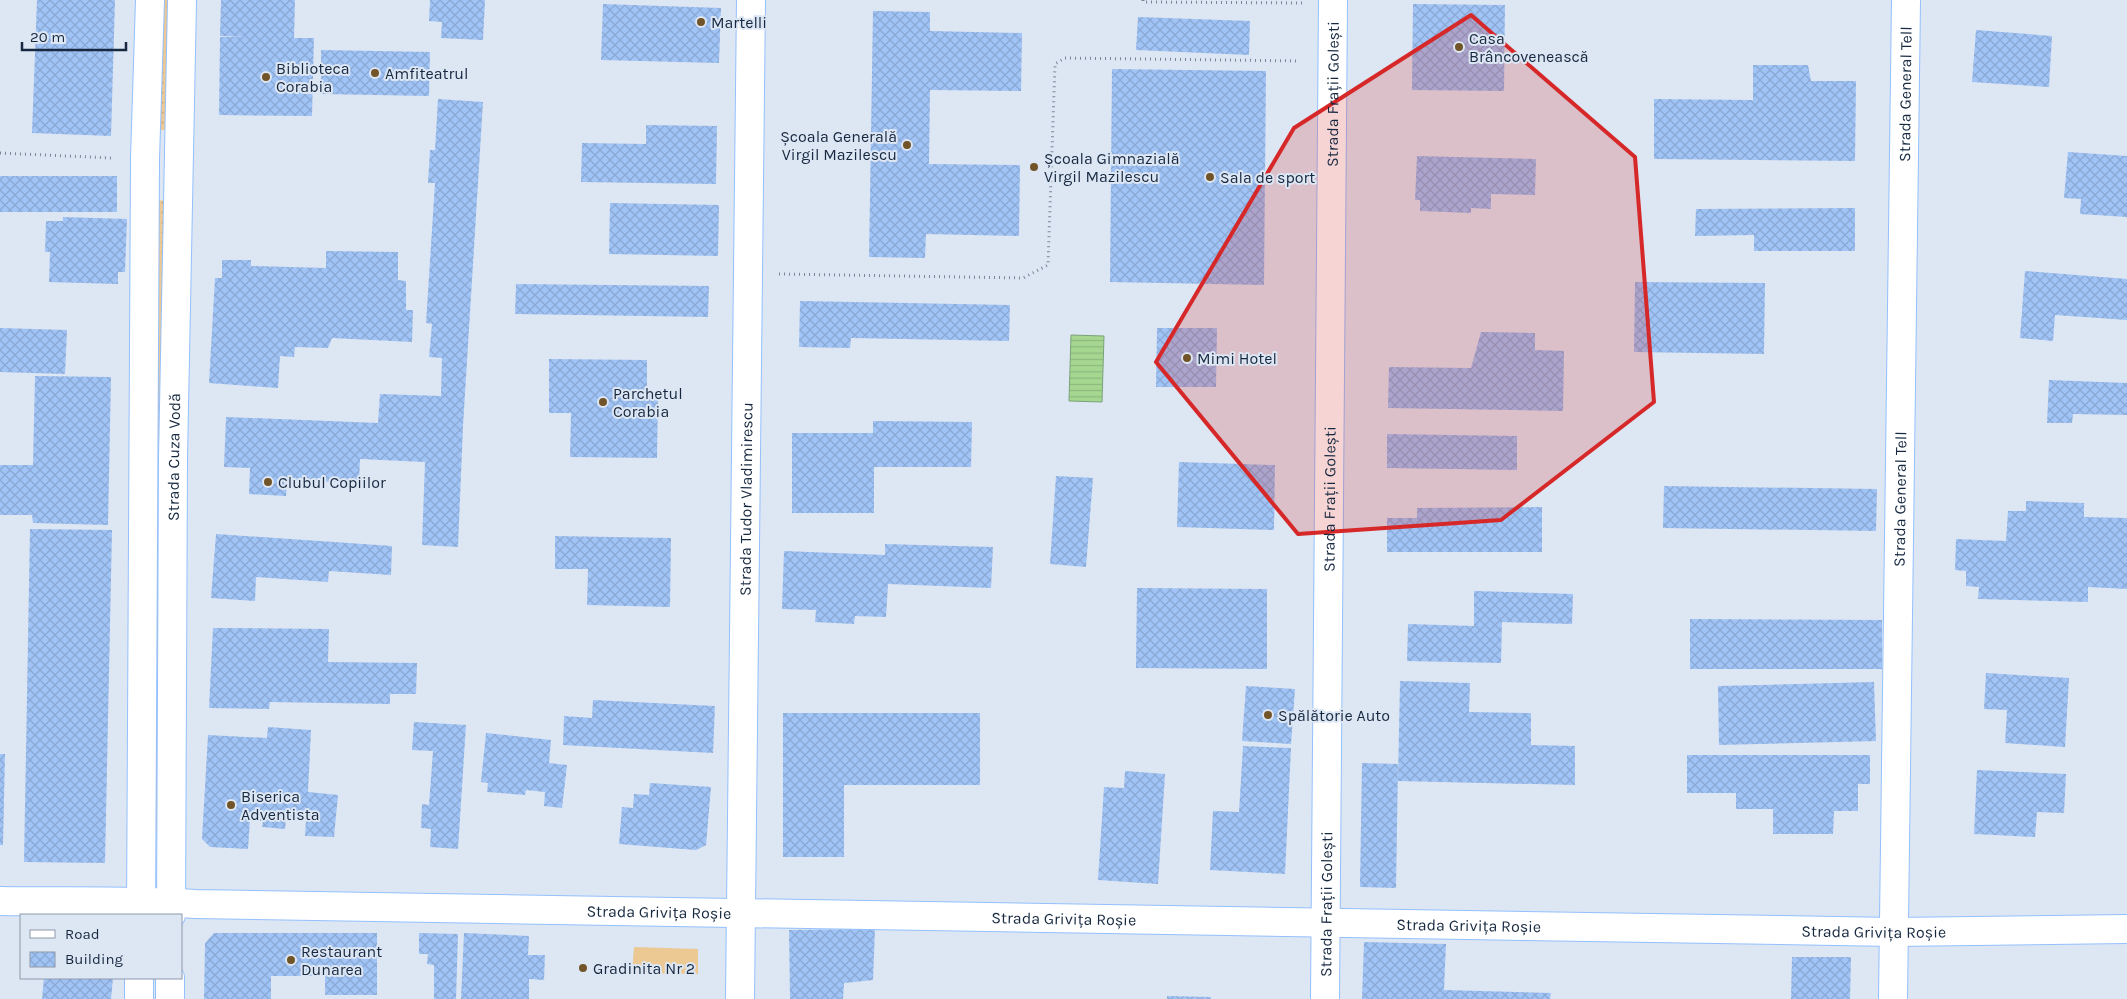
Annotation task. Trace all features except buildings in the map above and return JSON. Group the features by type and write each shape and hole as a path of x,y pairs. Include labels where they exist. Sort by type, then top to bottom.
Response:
{"street":[{"name":"Strada Cuza Vodă","path":"141,908 145,159 150,0"},
{"name":"Strada Cuza Vodă","path":"171,909 173,458 182,0"},
{"name":"Strada Tudor Vladimirescu","path":"740,999 751,0"},
{"name":"Strada General Tell","path":"1893,999 1906,0"},
{"name":"Strada Frații Golești","path":"1325,999 1333,2"},
{"name":"Strada Grivița Roșie","path":"0,901 116,903 141,908 171,909 741,914 1894,932 2127,929"},
{"path":"139,979 139,999"},
{"path":"170,979 170,999"}],"path":[{"path":"1143,0 1143,2 1333,2"},
{"path":"748,274 1023,278 1048,266 1055,64 1065,58 1332,62"},
{"path":"0,153 145,159"}],"highlighted area":[{"path":"1471,15 1635,157 1654,402 1501,520 1298,534 1156,362 1294,128"}],"shaded area":[{"path":"162,0 172,0 169,130 159,130"},
{"path":"156,200 167,201 163,475 152,475"},
{"path":"1071,335 1104,336 1102,402 1069,401"},
{"path":"151,514 160,514 158,834 148,834"},
{"path":"634,947 698,949 698,974 632,973"}],"place":[{"name":"Martelli","path":"701,22"},
{"name":"Casa Brâncovenească","path":"1459,47"},
{"name":"Amfiteatrul","path":"375,73"},
{"name":"Biblioteca Corabia","path":"266,77"},
{"name":"Școala Generală Virgil Mazilescu","path":"907,145"},
{"name":"Școala Gimnazială Virgil Mazilescu","path":"1034,167"},
{"name":"Sala de sport","path":"1210,177"},
{"name":"Mimi Hotel","path":"1187,358"},
{"name":"Parchetul Corabia","path":"603,402"},
{"name":"Clubul Copiilor","path":"268,482"},
{"name":"Spălătorie Auto","path":"1268,715"},
{"name":"Biserica Adventista","path":"231,805"},
{"name":"Restaurant Dunarea","path":"291,960"},
{"name":"Gradinita Nr 2","path":"583,968"}]}
